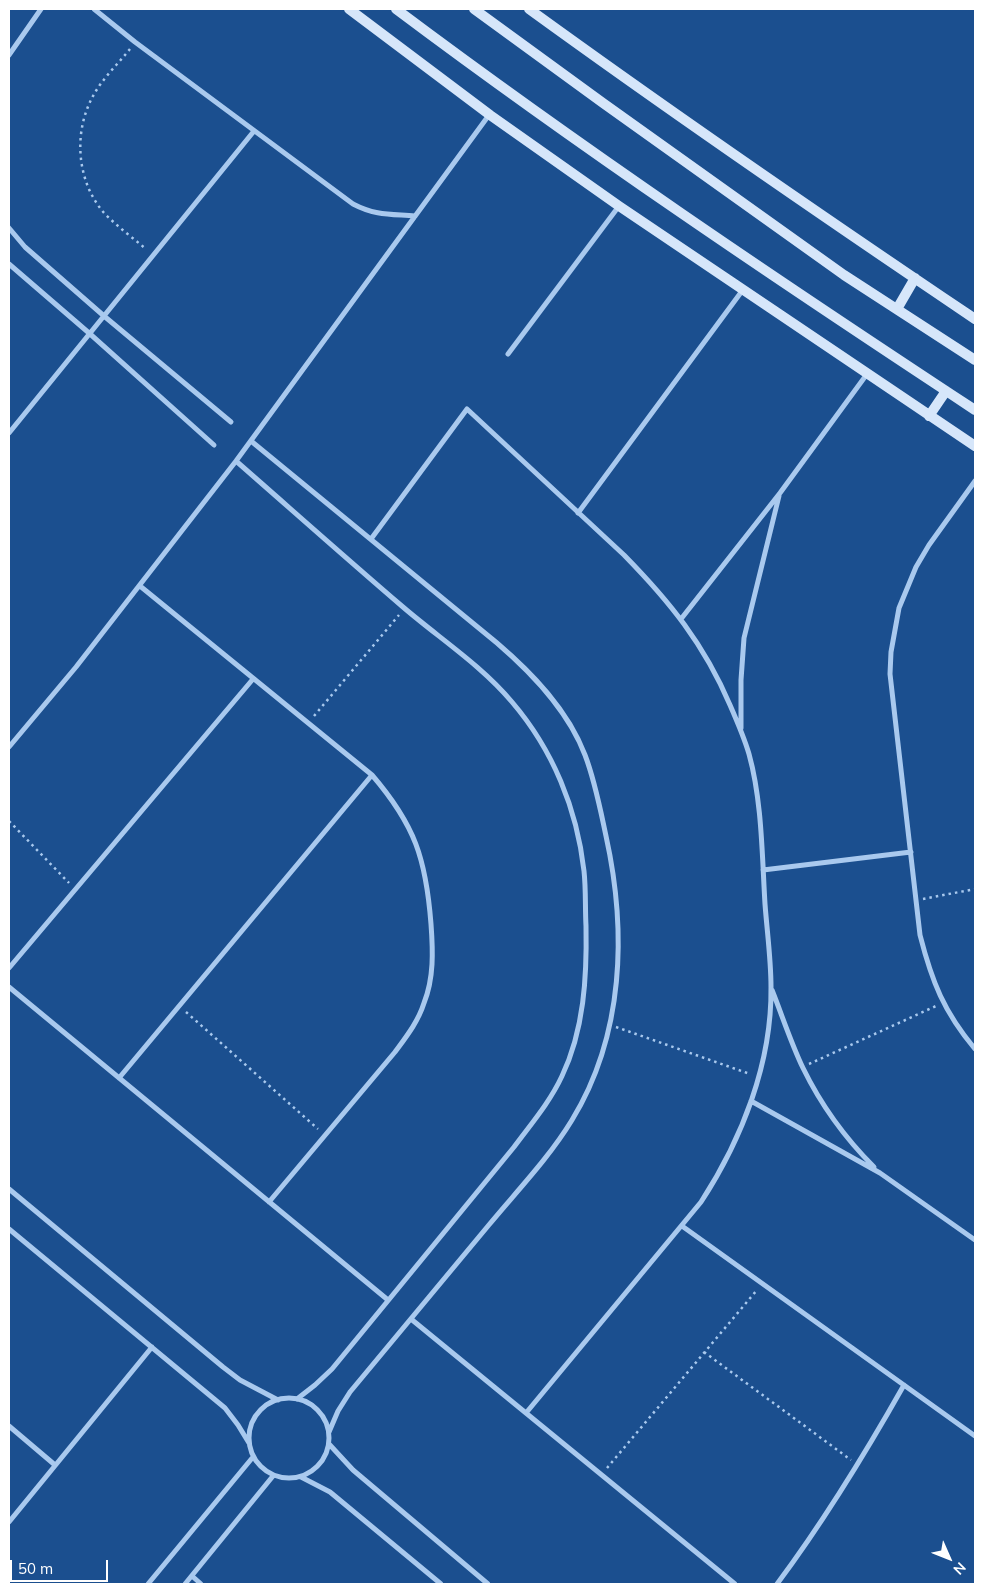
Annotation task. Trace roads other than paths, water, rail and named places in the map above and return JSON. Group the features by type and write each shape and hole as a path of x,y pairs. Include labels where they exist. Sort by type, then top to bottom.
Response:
{"main road":[{"path":"349,9 490,114 619,206 742,291 975,446"},
{"path":"396,9 540,115 659,198 794,291 975,410"},
{"path":"474,9 844,275 975,360"},
{"path":"529,9 627,80 975,319"},
{"path":"898,309 915,278"},
{"path":"929,416 946,391"}],"street":[{"path":"9,56 41,9"},
{"path":"94,9 135,42 357,207 381,215 416,216"},
{"path":"9,748 76,667 252,441 490,114"},
{"path":"9,433 254,131"},
{"path":"508,354 619,206"},
{"path":"9,228 25,247 231,422"},
{"path":"9,264 214,445"},
{"path":"578,513 742,291"},
{"path":"681,619 780,493 867,374"},
{"path":"370,539 467,409 644,575 681,619 700,645 716,673 741,731 749,754 754,778 771,986 769,1024 759,1077 751,1101 731,1151 717,1177 682,1226 526,1412"},
{"path":"252,441 524,667 549,694 585,753 595,783 610,851 615,889 618,962 615,999 610,1025 597,1070 586,1096 567,1128 545,1158 347,1396 329,1432"},
{"path":"236,461 405,609 481,671 512,701 537,735 558,772 574,813 584,871 586,951 584,994 577,1036 562,1076 540,1113 514,1147 332,1369 297,1399"},
{"path":"975,481 916,566 904,594 894,630 890,674 920,935 929,970 943,1002 960,1030 975,1049"},
{"path":"741,731 741,680 744,638 780,493"},
{"path":"140,586 372,775 389,794 403,816 414,838 428,887 432,947 431,976 424,1004 412,1029 269,1202"},
{"path":"9,968 254,679"},
{"path":"119,1078 372,775"},
{"path":"763,870 911,852"},
{"path":"771,986 803,1067 816,1091 840,1128 880,1172"},
{"path":"9,987 388,1300"},
{"path":"751,1101 880,1172 975,1240"},
{"path":"9,1189 223,1367 240,1380 278,1400"},
{"path":"682,1226 975,1436"},
{"path":"9,1229 225,1408 249,1443 253,1457 262,1468 274,1476 287,1479 301,1477 314,1470 324,1458 329,1444 329,1432 323,1417 312,1405 297,1399 278,1400 265,1406 255,1416 250,1429 249,1443"},
{"path":"411,1319 735,1584"},
{"path":"9,1522 152,1347"},
{"path":"777,1584 828,1513 904,1385"},
{"path":"9,1426 56,1465"},
{"path":"329,1444 353,1470 488,1584"},
{"path":"148,1584 253,1457"},
{"path":"185,1584 274,1476"},
{"path":"301,1477 330,1492 441,1584"},
{"path":"192,1576 201,1584"}]}
